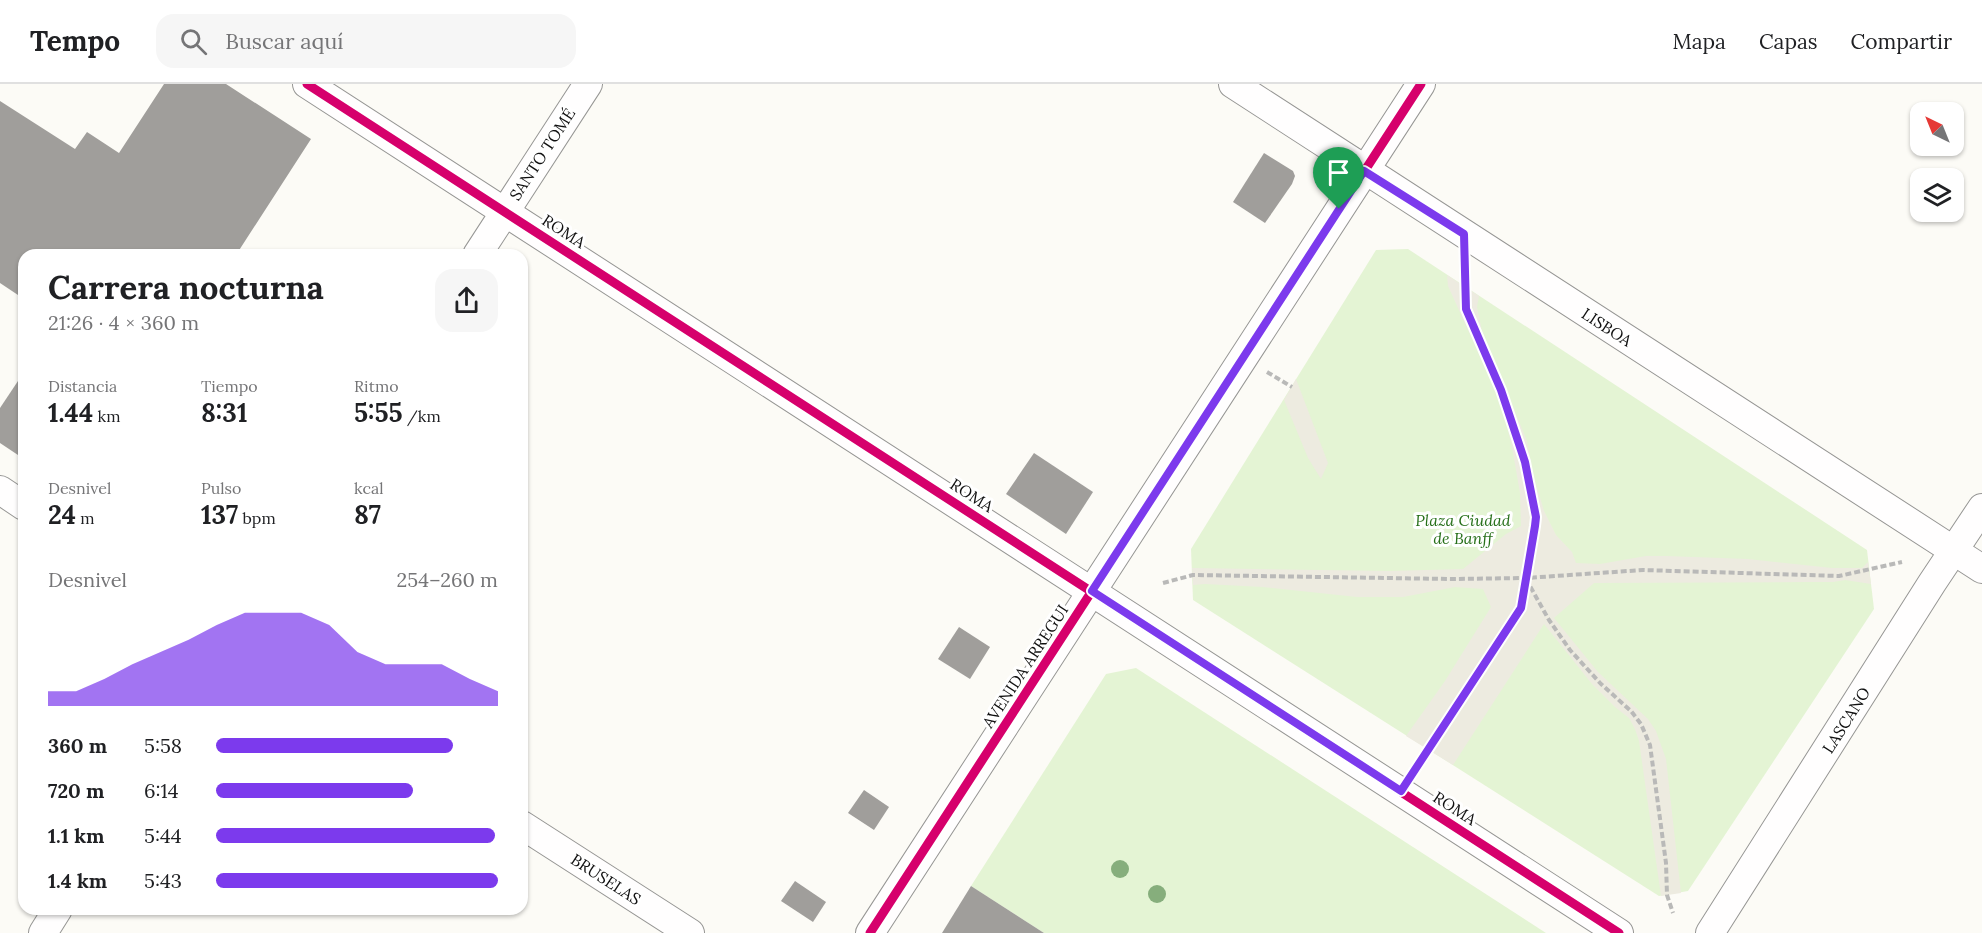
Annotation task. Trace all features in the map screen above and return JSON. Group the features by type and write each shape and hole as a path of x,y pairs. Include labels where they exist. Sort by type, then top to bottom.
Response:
{"street":[{"name":"ROMA","path":"307,84 1619,933"},
{"name":"SANTO TOMÉ","path":"481,249 588,84"},
{"name":"LISBOA","path":"1233,84 1364,171 1982,569"},
{"name":"AVENIDA ARREGUI","path":"870,933 1420,84"},
{"path":"0,490 18,502"},
{"name":"LASCANO","path":"1710,933 1982,508"},
{"name":"BRUSELAS","path":"528,829 690,933"},
{"path":"43,933 54,915"}],"path":[{"path":"1401,791 1521,608 1536,517 1525,462 1508,411 1466,309 1464,234"},
{"path":"1163,583 1193,575 1451,579 1526,578 1643,570 1839,576 1902,562"},
{"path":"1526,578 1549,620 1570,650 1641,724 1650,745 1666,863 1667,895 1673,913"}],"green space":[{"name":"Plaza Ciudad de Banff","path":"1408,249 1867,550 1874,609 1688,891 1659,896 1193,600 1191,549 1376,250"},
{"path":"1136,668 1546,933 1044,933 971,886 1106,674"}],"shaded area":[{"name":"Plaza Ciudad de Banff","path":"1447,275 1479,296 1477,307 1482,331 1527,441 1533,474 1544,511 1556,535 1572,552 1576,563 1600,564 1646,556 1748,559 1832,568 1862,568 1868,562 1871,584 1845,580 1833,582 1594,583 1554,618 1598,672 1648,719 1656,731 1666,759 1681,893 1661,896 1639,741 1635,729 1629,718 1592,684 1544,624 1453,765 1406,736 1445,681 1491,607 1483,589 1455,587 1403,597 1357,597 1263,587 1193,585 1192,568 1389,571 1463,569 1506,534 1521,526 1520,493 1502,405 1448,286"},
{"path":"1296,379 1328,463 1321,479 1308,458 1284,400"}],"building":[{"path":"164,84 226,84 311,139 240,249 18,249 18,295 0,283 0,101 75,149 87,132 119,153"},
{"path":"1264,153 1293,171 1295,176 1265,223 1233,202"},
{"path":"18,381 18,455 0,443 0,408"},
{"path":"1034,453 1093,492 1066,534 1006,494"},
{"path":"959,627 990,647 970,679 938,659"},
{"path":"864,790 889,807 874,830 848,813"},
{"path":"795,881 826,902 813,922 781,901"},
{"path":"971,886 1044,933 942,933"}],"cycle path":[{"path":"307,84 1619,933"},
{"path":"870,933 1421,84"}],"route":[{"path":"1364,171 1464,234 1466,309 1501,390 1525,462 1536,517 1521,608 1401,791 1092,591 1339,209 1364,171"}]}
